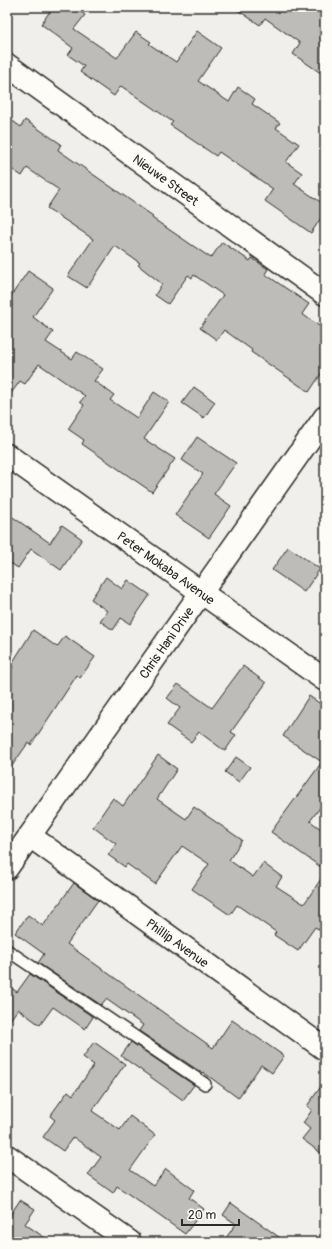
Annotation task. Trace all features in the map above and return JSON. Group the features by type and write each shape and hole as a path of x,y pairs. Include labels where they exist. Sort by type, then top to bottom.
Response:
{"street":[{"name":"Nieuwe Street","path":"7,65 325,294"},
{"name":"Chris Hani Drive","path":"7,868 325,417"},
{"name":"Peter Mokaba Avenue","path":"7,455 325,680"},
{"name":"Phillip Avenue","path":"30,836 325,1049"},
{"path":"7,1156 130,1242"}],"lane":[{"path":"7,950 205,1084"}],"building":[{"path":"53,7 75,7 85,15 74,29 117,58 136,32 151,42 149,44 176,62 197,31 221,48 198,81 229,102 238,87 255,99 252,104 280,123 276,128 299,144 286,162 302,173 294,184 325,205 325,212 311,233 265,201 273,189 219,152 216,156 170,125 173,122 121,86 114,96 80,72 84,66 68,55 73,48 41,24"},
{"path":"233,7 325,7 325,76 293,54 300,43 265,18 260,25"},
{"path":"7,117 21,127 25,120 61,144 58,150 153,216 152,218 211,258 222,242 250,261 252,258 268,269 265,274 309,304 302,314 325,330 325,368 309,392 251,352 252,350 224,330 217,340 200,328 223,295 194,275 192,278 188,275 168,304 155,295 162,284 138,265 140,263 115,246 87,288 68,276 93,239 47,208 59,190 27,168 22,176 7,166"},
{"path":"28,271 53,288 33,317 53,332 46,342 72,359 77,352 103,369 94,381 114,395 110,400 137,418 154,392 169,402 144,439 175,459 152,492 82,444 84,440 68,429 84,405 80,402 85,396 39,364 25,384 20,381 7,399 7,302"},
{"path":"194,387 215,402 204,418 182,403"},
{"path":"197,437 236,463 214,494 231,506 209,538 175,515 203,474 182,460"},
{"path":"7,513 50,543 62,525 82,539 61,570 31,549 18,568 7,561"},
{"path":"288,547 320,569 304,592 272,570"},
{"path":"106,577 122,589 128,580 150,595 130,624 121,618 113,630 100,621 107,611 91,599"},
{"path":"33,630 57,647 65,636 95,657 80,678 77,675 31,745 28,743 7,773 7,676 13,667 11,665"},
{"path":"243,666 266,683 231,732 236,735 225,751 199,732 191,742 167,725 180,708 167,698 178,684 212,708"},
{"path":"309,696 325,707 325,801 310,821 325,832 325,870 271,832 322,762 283,736"},
{"path":"158,755 177,769 157,799 186,819 194,807 242,840 229,860 253,877 263,863 282,877 276,886 304,904 325,873 325,933 315,927 298,951 274,935 276,932 237,905 230,915 192,889 209,864 182,846 155,884 127,864 125,867 108,855 116,844 93,827 113,798 123,806"},
{"path":"236,757 250,767 239,782 225,772"},
{"path":"74,883 98,900 67,944 213,1048 232,1020 284,1056 272,1073 261,1065 238,1098 203,1072 202,1073 139,1031 143,1025 106,999 101,1005 38,963 44,954 15,933 28,915 43,926"},
{"path":"30,974 93,1017 85,1029 53,1007 40,1025 18,1009 7,1024 7,985 17,992"},
{"path":"94,1042 125,1064 92,1111 120,1130 130,1116 155,1135 130,1170 153,1186 166,1169 194,1190 189,1198 204,1209 185,1234 117,1186 113,1193 88,1175 101,1157 73,1137 63,1151 43,1137 55,1120 50,1116 68,1091 73,1095 94,1065 83,1057"},
{"path":"131,1042 194,1085 183,1100 121,1056"},
{"path":"325,1081 325,1156 302,1139 310,1129 303,1123 312,1110 307,1106"},
{"path":"20,1200 35,1209 25,1224 51,1242 7,1242 7,1220"},
{"path":"231,1203 286,1242 223,1242 236,1224 223,1215"}]}
